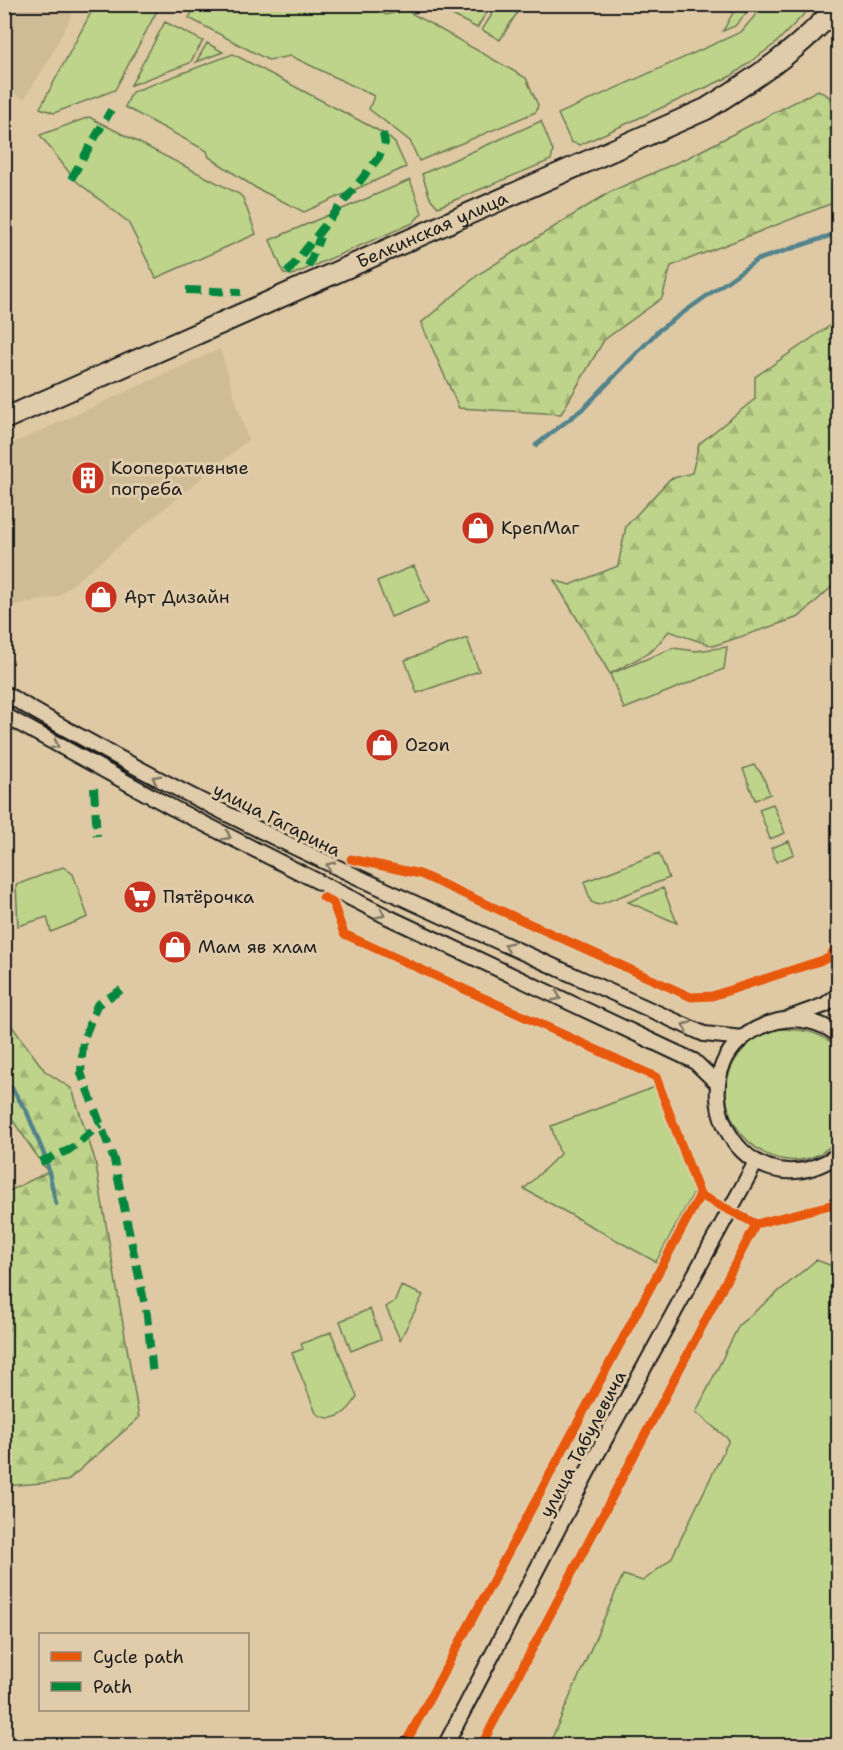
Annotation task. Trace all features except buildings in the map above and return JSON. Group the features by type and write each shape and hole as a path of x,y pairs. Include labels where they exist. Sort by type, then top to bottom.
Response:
{"main road":[{"name":"Белкинская улица","path":"4,419 706,109 772,67 799,46 838,5"}],"street":[{"name":"улица Гагарина","path":"4,693 99,749 342,872 704,1034 743,1038"},
{"name":"улица Гагарина","path":"4,715 163,802 388,917 694,1061 717,1083"},
{"path":"838,995 825,1005 762,1025 743,1038 726,1058 717,1083 717,1102 725,1128 741,1151 756,1162 778,1170 801,1170 824,1164 838,1155"},
{"path":"785,1019 819,1024 838,1035"},
{"name":"улица Табулевича","path":"445,1746 586,1475 756,1162"},
{"path":"824,1164 838,1169"}],"shaded area":[{"path":"4,5 77,5 46,65 24,99 5,89"},
{"path":"220,349 248,440 57,597 5,607 5,447"}],"green space":[{"path":"368,4 386,15 406,10 526,78 538,105 536,112 419,161 410,141 369,109 374,96 291,56 268,60 189,18 196,5"},
{"path":"738,4 753,5 735,26 723,31"},
{"path":"95,5 160,5 115,90 54,113 40,108"},
{"path":"433,5 491,5 477,28"},
{"path":"498,5 522,5 500,40 482,30"},
{"path":"764,5 813,5 775,44 731,76 580,145 571,142 558,114 741,32"},
{"path":"165,22 203,41 190,63 131,85"},
{"path":"207,43 223,52 196,62"},
{"path":"233,54 383,133 395,143 406,167 304,212 256,188 209,157 207,151 125,107 132,92"},
{"path":"818,90 838,102 838,201 671,266 662,298 604,340 561,414 459,408 421,323 479,274 610,192 687,158"},
{"path":"89,117 239,194 243,198 256,234 156,278 128,222 75,180 40,135"},
{"path":"541,121 553,151 551,160 438,207 430,198 422,174"},
{"path":"410,180 422,213 413,223 292,275 284,274 270,240"},
{"path":"831,325 838,326 838,581 799,617 713,646 669,631 652,651 610,674 554,580 570,585 618,566 626,526 670,479 692,473 699,444 755,399 755,377"},
{"path":"414,566 429,602 391,617 377,581"},
{"path":"467,638 479,671 417,693 405,660"},
{"path":"727,647 724,669 624,709 610,674 673,648 696,651"},
{"path":"754,765 762,774 770,794 755,800 743,769"},
{"path":"773,804 785,833 770,839 759,809"},
{"path":"789,841 794,854 776,862 771,848"},
{"path":"659,853 669,878 598,905 591,902 584,882"},
{"path":"63,867 73,874 88,917 51,932 47,917 18,926 16,885"},
{"path":"663,888 677,923 628,902"},
{"path":"5,1017 45,1071 72,1089 95,1160 139,1418 67,1481 5,1486 5,1193 48,1172 5,1109"},
{"path":"777,1029 810,1032 838,1048 838,1139 814,1156 789,1160 765,1153 745,1138 731,1117 726,1092 732,1066 752,1041"},
{"path":"658,1086 694,1192 656,1262 524,1189 560,1154 551,1126"},
{"path":"816,1260 838,1268 838,1745 549,1745 623,1575 643,1581 671,1559 729,1440 696,1412 739,1325"},
{"path":"401,1286 423,1295 400,1340 386,1307 395,1301"},
{"path":"370,1309 381,1339 351,1351 340,1321"},
{"path":"331,1332 357,1397 340,1416 328,1418 316,1413 292,1353 303,1349 301,1344"}],"waterway":[{"path":"536,445 585,407 659,330 757,260 838,233"},
{"path":"11,1087 27,1112 45,1157"},
{"path":"47,1163 56,1204"}],"marked path":[{"path":"71,179 111,110"},
{"path":"287,273 379,157 385,143 383,133"},
{"path":"308,267 320,237"},
{"path":"186,290 241,292"},
{"path":"94,788 97,836"},
{"path":"121,990 97,1005 83,1041 81,1073 114,1160 147,1315 153,1376"},
{"path":"40,1162 69,1150 101,1124"}],"cycle path":[{"path":"351,859 420,874 691,997 712,996 829,958 838,943"},
{"path":"323,897 333,903 344,934 656,1077 700,1195 756,1224 838,1203"},
{"path":"404,1746 700,1195"},
{"path":"481,1746 756,1224"}],"place":[{"name":"Кооперативные погреба","path":"88,478"},
{"name":"КрепМаг","path":"478,528"},
{"name":"Арт Дизайн","path":"101,597"},
{"name":"Ozon","path":"382,745"},
{"name":"Пятёрочка","path":"140,897"},
{"name":"Мам яв хлам","path":"175,947"}]}
